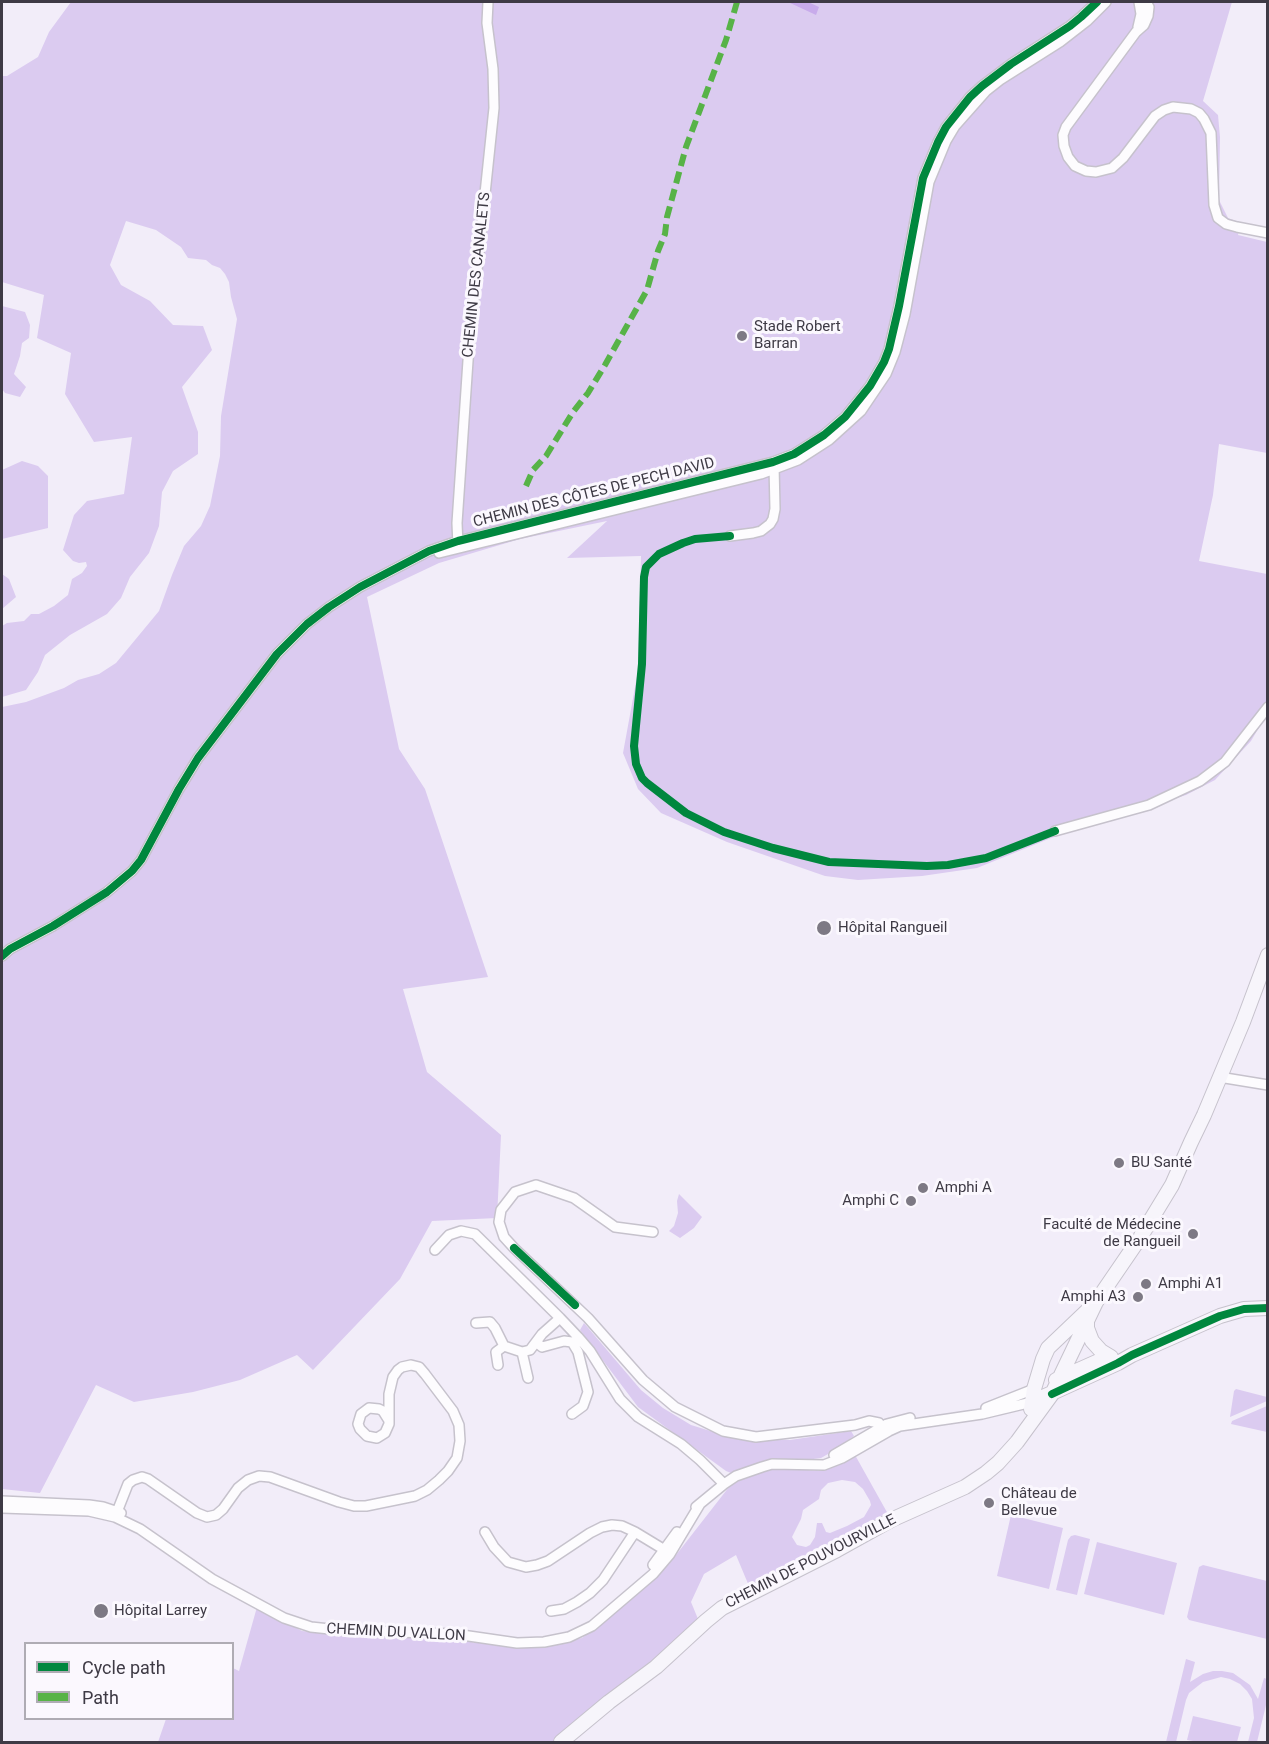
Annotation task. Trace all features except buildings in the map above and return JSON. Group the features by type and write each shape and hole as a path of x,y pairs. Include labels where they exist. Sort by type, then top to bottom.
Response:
{"street":[{"name":"CHEMIN DES CANALETS","path":"458,545 457,523 469,346 494,108 493,69 487,23 488,2"},
{"name":"CHEMIN DES CÔTES DE PECH DAVID","path":"2,956 10,949 62,921 107,892 132,872 198,758 282,648 329,607 373,579 411,561 458,545 761,474 824,435 845,417 870,386 889,349 922,178 946,127 964,103 982,86 1011,64 1070,26 1097,2"},
{"name":"CHEMIN DES CÔTES DE PECH DAVID","path":"774,466 810,452 845,427 861,411 885,374 900,334 929,182 946,141 956,126 986,91 1060,42 1087,21 1106,2"},
{"path":"1136,32 1142,14 1138,2"},
{"path":"1146,2 1149,7 1144,25 1136,32 1066,127 1063,135 1068,157 1075,166 1086,171 1096,172 1112,168 1123,158 1155,116 1173,107 1191,109 1199,113 1211,133 1214,205 1218,218 1226,224 1268,233"},
{"path":"730,536 761,531 770,524 775,509 774,466"},
{"path":"1055,831 1149,805 1200,781 1225,762 1268,707"},
{"path":"1096,1302 1172,1185 1243,1022 1268,955"},
{"path":"1219,1077 1268,1085"},
{"path":"653,1232 615,1227 574,1198 536,1185 515,1192 501,1210 499,1222 504,1237 514,1248 588,1318 643,1380 675,1407 723,1431 756,1437 855,1425 869,1421 879,1423 877,1433"},
{"path":"435,1250 449,1235 461,1231 476,1234 590,1351 620,1399 638,1418 681,1444 724,1484"},
{"name":"CHEMIN DE POUVOURVILLE","path":"566,1740 609,1702 656,1667 722,1608 891,1520 976,1480 998,1463 1017,1442 1052,1394 1096,1302"},
{"name":"CHEMIN DE POUVOURVILLE","path":"1028,1426 1033,1396 1048,1348 1096,1302"},
{"path":"1033,1396 1052,1394 1132,1354 1234,1311 1268,1308"},
{"path":"476,1323 490,1322 504,1346 522,1352 530,1350 542,1334 560,1318"},
{"path":"1087,1320 1094,1344 1111,1357"},
{"path":"536,1342 542,1347 564,1341 572,1342 578,1352 588,1392 583,1406 572,1414"},
{"path":"498,1365 496,1352 504,1346"},
{"path":"522,1352 528,1378"},
{"path":"1033,1396 1059,1379 1111,1357 1132,1354"},
{"path":"116,1514 128,1484 142,1478 148,1479 197,1513 207,1517 216,1515 238,1488 248,1480 259,1476 270,1477 354,1506 366,1506 415,1496 439,1480 457,1458 460,1441 459,1425 453,1411 419,1367 411,1365 402,1367 393,1377 389,1394 387,1429 381,1436 372,1438 363,1433 358,1424 359,1419 364,1411 374,1408 389,1394"},
{"name":"CHEMIN DU VALLON","path":"2,1501 89,1505 116,1514 198,1570 268,1610 298,1624 322,1629 442,1633 517,1643 544,1642 569,1637 592,1626 644,1583 668,1552 688,1516 724,1484 750,1470 772,1464 824,1465 834,1461 896,1420 982,1409 1033,1396"},
{"path":"374,1408 383,1411 388,1419"},
{"name":"CHEMIN DU VALLON","path":"2,1508 116,1514"},
{"path":"485,1532 494,1547 508,1562 526,1567 548,1561 602,1527 622,1526 668,1552"},
{"path":"551,1611 571,1606 590,1593 603,1580 635,1532"}],"shaded area":[{"path":"71,2 1232,2 1203,101 1218,115 1219,200 1228,218 1241,223 1238,235 1267,242 1267,453 1219,444 1213,495 1199,561 1267,574 1267,714 1251,741 1215,780 1186,795 1051,838 977,868 922,876 858,880 825,876 727,842 661,813 638,789 623,753 638,671 641,556 567,558 607,521 520,539 439,563 367,597 399,749 425,789 488,977 403,989 427,1072 501,1135 497,1218 432,1221 400,1279 313,1370 297,1355 240,1380 193,1392 134,1402 96,1385 40,1493 2,1489 2,707 26,702 64,688 78,680 99,674 116,663 159,611 184,546 201,526 210,506 220,456 221,416 237,319 229,282 220,268 206,260 188,258 181,247 156,230 126,221 110,265 121,285 150,301 173,325 203,326 212,350 182,387 198,432 198,454 173,471 162,492 159,526 149,553 130,577 121,598 107,614 70,635 45,655 38,672 26,690 2,697 2,626 7,623 24,621 31,614 39,614 68,595 72,579 82,573 87,566 86,562 73,561 63,550 74,515 87,501 124,494 132,437 94,442 65,394 71,353 37,338 44,295 2,282 2,76 7,76 38,57 49,32"},
{"path":"788,2 808,2 819,7 816,15"},
{"path":"2,306 25,312 30,325 29,338 22,343 14,374 26,387 20,397 5,393 2,389"},
{"path":"22,461 38,466 48,476 48,528 2,539 2,470"},
{"path":"2,574 9,579 16,597 2,609"},
{"path":"679,1194 702,1217 694,1228 680,1238 669,1231 674,1226 678,1213"},
{"path":"584,1323 641,1390 663,1408 691,1425 730,1437 790,1440 851,1431 854,1436 821,1458 771,1460 731,1473 726,1471 638,1407 580,1330"},
{"path":"1236,1389 1267,1397 1267,1401 1230,1417"},
{"path":"1267,1406 1267,1432 1231,1424 1232,1421"},
{"path":"855,1455 888,1514 749,1586 736,1555 704,1574 691,1602 698,1619 694,1626 554,1742 158,1742 166,1720 234,1720 234,1668 239,1671 257,1607 302,1631 533,1647 582,1638 621,1608 669,1564 729,1487 745,1477 778,1468 820,1471","holes":["842,1480 855,1482 863,1489 871,1505 864,1517 830,1533 826,1532 822,1523 817,1523 815,1537 810,1545 806,1547 797,1545 792,1537 803,1510 819,1499 821,1490 828,1483"]},
{"path":"1011,1515 1063,1528 1049,1589 997,1576"},
{"path":"1075,1535 1090,1539 1077,1595 1056,1590 1068,1540"},
{"path":"1097,1542 1177,1563 1164,1615 1084,1594"},
{"path":"1203,1565 1267,1581 1267,1639 1189,1620 1187,1617 1199,1567"},
{"path":"1186,1659 1195,1662 1190,1682 1213,1671 1233,1673 1250,1685 1258,1699 1264,1678 1267,1679 1267,1701 1257,1742 1248,1742 1254,1718 1252,1699 1240,1684 1221,1677 1203,1682 1189,1693 1176,1742 1166,1742"},
{"path":"1193,1716 1241,1727 1237,1742 1187,1740"}],"marked path":[{"path":"526,486 533,470 546,456 573,412 588,393 647,290 665,234 667,217 686,147 726,40 737,2"}],"cycle path":[{"path":"2,956 10,949 53,926 107,892 132,871 141,860 198,758 277,654 307,624 360,587 429,551 458,541 773,462 794,454 824,435 845,417 870,386 889,349 923,178 946,127 982,86 1011,64 1070,26 1097,2"},
{"path":"730,536 695,539 683,543 659,554 646,567 642,664 634,746 636,764 642,778 647,783 686,813 724,832 773,848 829,862 948,865 986,858 1055,831"},
{"path":"514,1248 575,1305"},
{"path":"1052,1394 1220,1316 1244,1309 1268,1308"}],"place":[{"name":"Stade Robert Barran","path":"742,336"},
{"name":"Hôpital Rangueil","path":"824,928"},
{"name":"BU Santé","path":"1119,1163"},
{"name":"Amphi A","path":"923,1188"},
{"name":"Amphi C","path":"911,1201"},
{"name":"Faculté de Médecine de Rangueil","path":"1193,1234"},
{"name":"Amphi A1","path":"1146,1284"},
{"name":"Amphi A3","path":"1138,1297"},
{"name":"Château de Bellevue","path":"989,1503"},
{"name":"Hôpital Larrey","path":"101,1611"}]}
